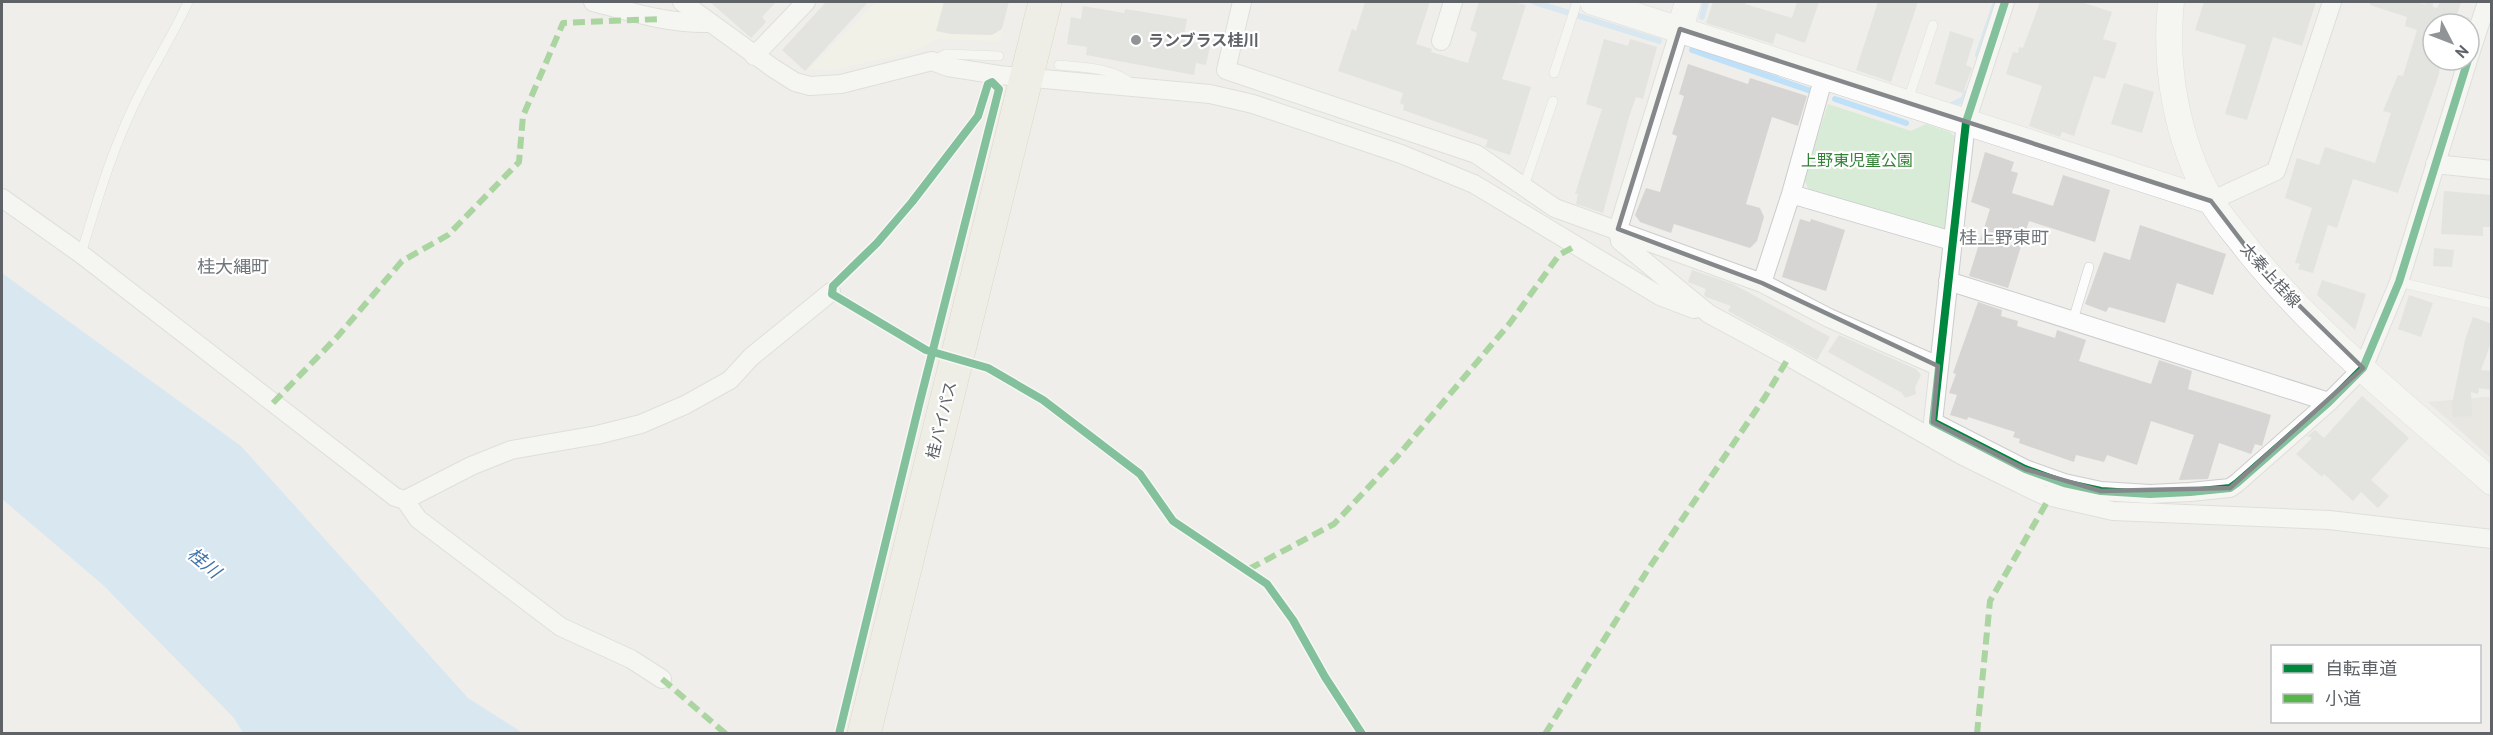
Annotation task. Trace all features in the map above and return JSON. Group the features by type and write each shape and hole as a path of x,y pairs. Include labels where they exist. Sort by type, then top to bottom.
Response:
{"highway":[{"name":"桂バイパス","path":"864,734 1045,2"}],"street":[{"path":"593,2 642,16 692,24 709,23"},
{"path":"682,2 754,56 795,82 810,86 841,84 932,61 948,67 1025,78 1210,94 1253,104 1411,159 1474,184 1660,296 1709,314 1963,456 2043,495 2113,511 2329,520 2492,539"},
{"path":"754,56 806,2"},
{"path":"1242,2 1226,70 1476,154 1555,208 1762,283 1830,318 1938,366"},
{"path":"1441,41 1454,2"},
{"path":"1688,2 1618,229 1620,241 1709,314"},
{"path":"2005,2 1966,122 1933,422 2025,469 2064,483 2101,491 2150,494 2230,488 2329,402 2363,368 2399,282 2465,72"},
{"name":"太秦上桂線","path":"2171,2 2170,60 2180,124 2190,158 2211,201 2266,273 2363,368 2492,482"},
{"path":"1579,8 1680,28 2211,201 2276,171 2332,2"},
{"path":"2481,21 2487,2"},
{"path":"1762,283 1791,194 1824,76"},
{"path":"2435,164 2492,170"},
{"path":"1791,194 1952,241"},
{"path":"2,198 81,254 395,497 405,500 418,519 561,627 631,659 662,678"},
{"path":"1947,281 2329,402"},
{"path":"405,500 471,466 511,450 597,435 630,426 685,405 730,380 752,357 831,292"}],"lane":[{"path":"81,254 104,177 143,87 172,38 188,2"},
{"path":"1554,74 1579,8"},
{"path":"1907,103 1933,25"},
{"path":"932,61 946,54 999,56"},
{"path":"1059,65 1099,69 1120,74 1136,88"},
{"path":"1524,186 1553,101"},
{"path":"2073,320 2089,267"},
{"path":"2399,282 2492,304"}],"highlighted area":[{"path":"1680,29 2211,201 2266,273 2363,368 2230,488 2101,491 2025,469 1933,422 1938,366 1762,283 1618,229"}],"shaded area":[{"path":"876,2 1010,2 999,41 938,39 910,52 833,70 809,69"},
{"path":"2491,397 2491,458 2428,402"}],"green space":[{"name":"上野東児童公園","path":"1828,104 1911,131 1926,124 1950,132 1954,136 1944,233 1810,193 1804,179"}],"water":[{"name":"桂川","path":"2,273 241,446 468,698 523,733 243,733 234,718 103,585 2,499"}],"building":[{"path":"710,2 776,2 762,17 766,22 751,38"},
{"path":"826,2 868,2 805,71 782,50"},
{"path":"944,2 1009,2 1002,29 992,35 951,34 936,31"},
{"path":"1365,2 1430,2 1416,44 1432,49 1431,52 1468,63 1477,33 1470,30 1479,2 1513,2 1526,5 1502,79 1531,87 1510,155 1485,147 1488,140 1403,110 1404,105 1400,103 1403,93 1338,71 1352,29 1356,31"},
{"path":"1713,2 1746,2 1745,4 1792,18 1797,2 1819,2 1805,43 1776,33 1773,44 1706,23"},
{"path":"1878,2 1918,2 1891,82 1856,70"},
{"path":"2040,2 2081,2 2112,12 2103,39 2117,43 2105,79 2094,76 2074,136 2062,132 2060,137 2029,126 2042,86 2006,74 2013,52 2018,53 2019,47 2023,48"},
{"path":"2204,2 2316,2 2302,46 2273,37 2247,120 2225,114 2246,45 2195,30"},
{"path":"2370,2 2425,4 2425,2 2433,2 2433,7 2437,8 2440,2 2461,2 2458,12 2421,12 2421,72 2439,72 2398,193 2353,179 2337,228 2328,225 2313,273 2298,269 2300,264 2295,263 2312,208 2285,198 2297,158 2319,165 2325,147 2375,163 2391,113 2383,111 2398,75 2403,76 2417,30 2405,26 2407,17 2370,5"},
{"name":"ランブラス桂川","path":"1083,6 1124,13 1125,9 1187,19 1183,40 1210,46 1206,65 1196,63 1194,75 1086,55 1087,47 1067,44 1071,17 1081,19"},
{"path":"1950,31 1974,39 1966,65 1972,68 1963,93 1935,84"},
{"path":"1604,39 1628,46 1630,39 1657,47 1643,99 1636,97 1629,117 1603,213 1576,204 1578,194 1575,194 1602,109 1586,104"},
{"path":"1688,64 1748,84 1750,78 1807,96 1798,126 1772,117 1746,204 1760,208 1764,217 1757,241 1750,248 1674,224 1671,233 1640,222 1635,215 1646,188 1660,192 1677,136 1672,134 1684,96 1679,94"},
{"path":"2124,83 2154,92 2142,133 2111,124"},
{"path":"1985,152 2014,162 2011,171 2018,173 2012,193 2053,206 2063,175 2110,190 2095,242 2029,221 2008,288 1969,276 1990,209 1971,202"},
{"path":"2444,191 2492,195 2492,227 2483,227 2483,236 2441,234"},
{"path":"1800,219 1810,222 1811,219 1845,230 1826,291 1782,277"},
{"path":"2140,225 2226,254 2213,295 2177,283 2165,323 2109,307 2106,312 2085,304 2104,252 2130,260"},
{"path":"2434,248 2454,250 2452,267 2433,266"},
{"path":"1692,270 1733,284 1830,337 1817,360 1728,311 1731,306 1706,297 1704,295 1706,289 1688,282"},
{"path":"2322,280 2366,294 2355,330 2317,295"},
{"path":"2409,295 2433,303 2421,337 2398,329"},
{"path":"1978,302 2002,310 2001,316 2018,321 2017,326 2055,338 2057,330 2086,340 2079,361 2151,384 2159,360 2192,371 2188,389 2271,415 2262,446 2255,444 2251,454 2219,443 2208,479 2179,480 2194,435 2151,421 2137,465 2107,455 2104,462 2076,455 2074,462 2019,443 2020,439 2013,437 2015,432 1968,417 1967,420 1950,415 1957,395 1949,393 1956,374 1953,373"},
{"path":"2473,317 2492,324 2492,340 2481,370 2492,371 2492,390 2479,388 2478,394 2471,392 2472,416 2453,417 2452,404 2465,340"},
{"path":"1839,335 1916,369 1921,375 1915,387 1916,394 1905,398 1902,393 1828,352"},
{"path":"2362,396 2409,438 2371,480 2389,496 2378,508 2361,492 2353,501 2324,474 2322,477 2296,454 2312,438 2307,436 2315,430 2324,438"}],"waterway":[{"path":"1534,2 1659,41"},
{"path":"1702,17 1706,2"},
{"path":"1978,55 1996,2"},
{"path":"1692,50 1814,92"},
{"path":"1952,105 1964,99 1966,93"},
{"path":"1835,99 1906,123"}],"marked path":[{"path":"273,403 338,336 402,261 448,235 519,162 523,116 563,23 660,19"},
{"path":"1249,569 1334,524 1396,458 1510,323 1559,255 1577,245"},
{"path":"1545,734 1647,571 1765,397 1789,357"},
{"path":"1977,734 1990,601 2047,502"},
{"path":"662,679 726,734"}],"cycle path":[{"path":"2005,2 1966,122 1933,422 2025,469 2064,483 2101,491 2150,494 2230,488 2329,402 2363,368 2399,282 2464,72"},
{"path":"839,734 919,405 999,89 992,82 988,84 978,116 912,202 877,243 833,286 832,294 926,350 988,368 1043,400 1140,474 1173,521 1267,584 1293,620 1325,677 1362,734"}],"place":[{"name":"ランブラス桂川","path":"1136,40"}],"district":[{"name":"桂上野東町","path":"2004,238"},
{"name":"桂大縄町","path":"233,267"}]}
